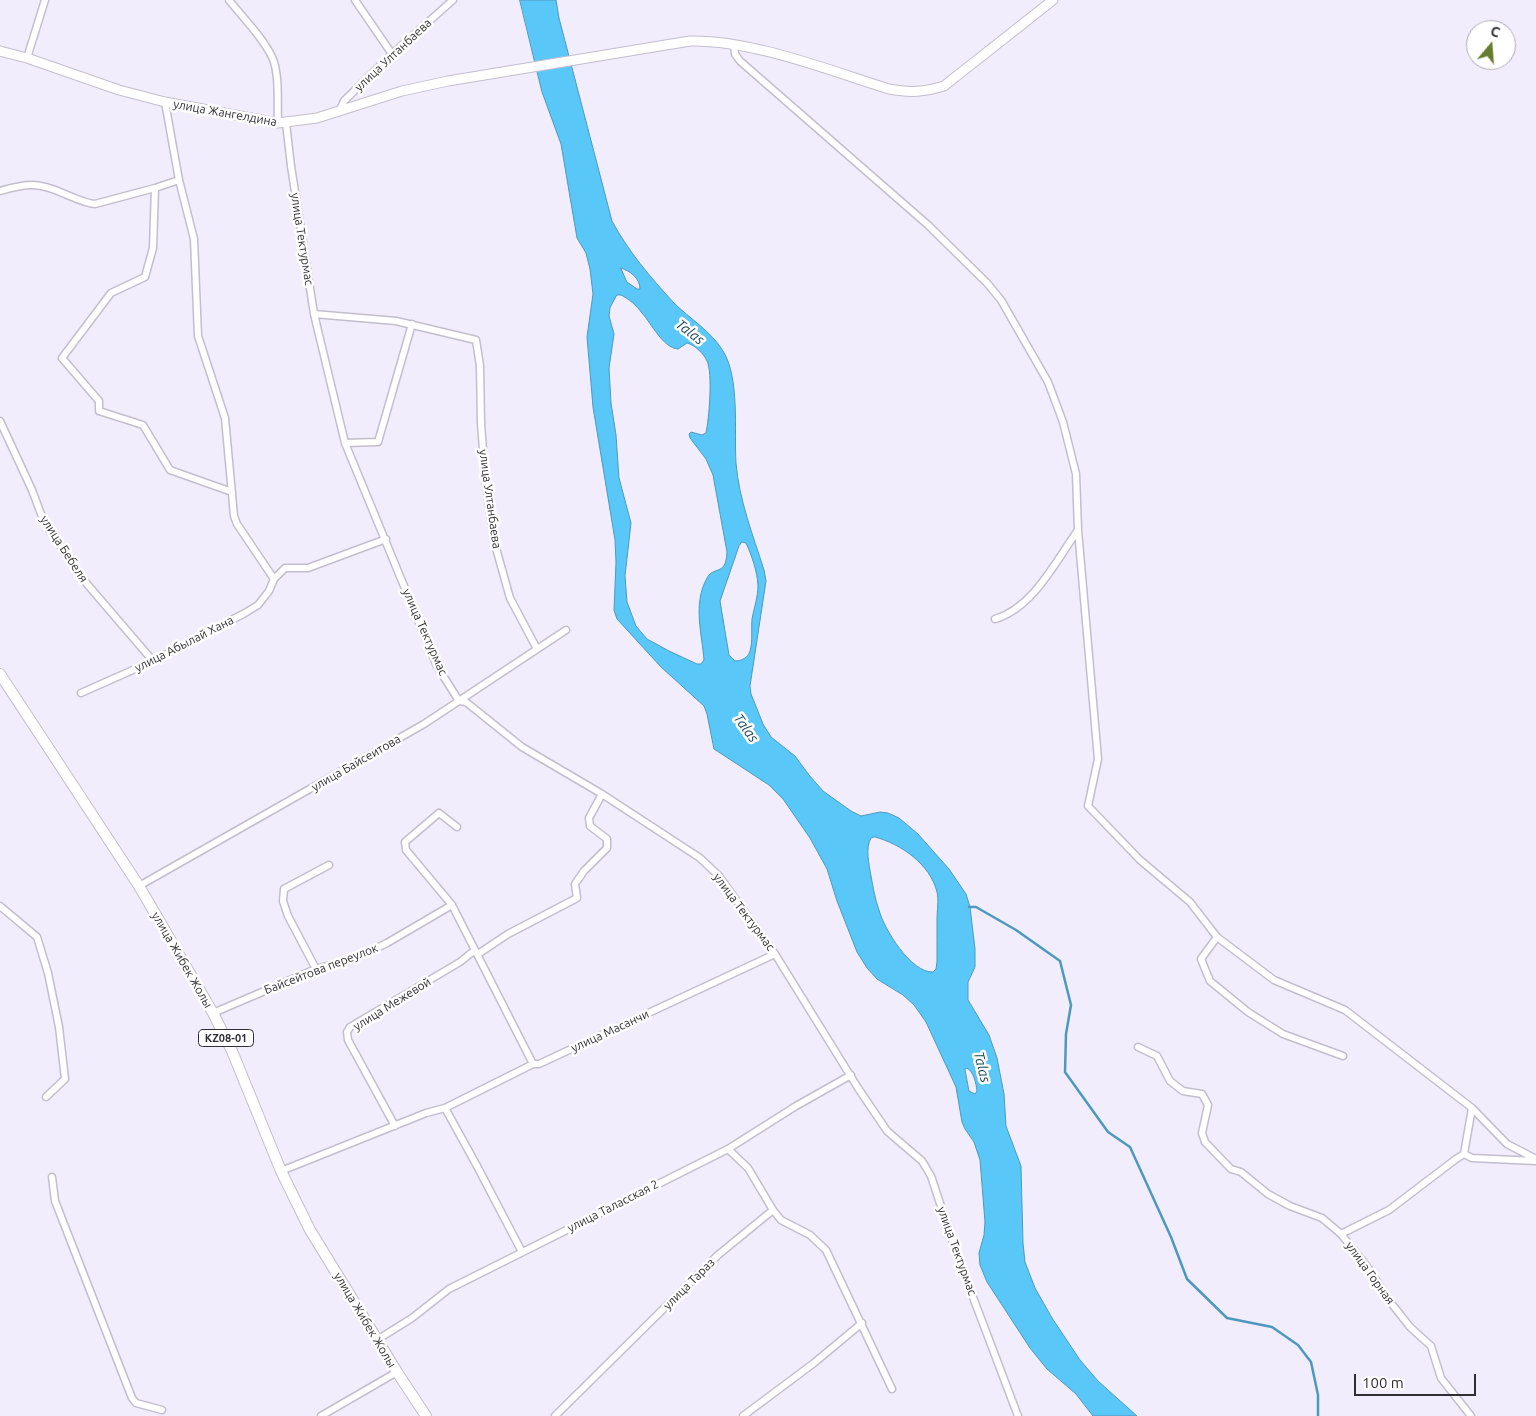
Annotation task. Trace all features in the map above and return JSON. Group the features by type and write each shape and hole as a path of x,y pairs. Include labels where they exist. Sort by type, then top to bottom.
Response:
{"main road":[{"name":"улица Жибек Жолы","path":"0,674 139,886 213,1013 232,1051 281,1171 310,1230 426,1416"}],"street":[{"path":"27,58 45,0"},
{"name":"улица Тектурмас","path":"229,0 272,57 276,69 282,123 291,166 314,314 345,443 437,666 459,701 466,702 522,747 602,794 700,858 719,876 775,954 887,1131 922,1161 931,1176 957,1255 1018,1416"},
{"path":"355,0 392,54"},
{"name":"улица Ултанбаева","path":"339,112 344,101 392,54 453,0"},
{"name":"улица Жангелдина","path":"0,51 27,58 119,90 165,102 282,123 317,118 402,91 610,53 706,40 783,56 890,89 908,92 928,91 944,86 958,76 1054,0"},
{"path":"734,45 735,54 740,61 928,225 986,283 1001,300 1048,382 1063,422 1076,474 1078,530 1098,759 1088,806 1140,860 1190,902 1217,937 1274,980 1345,1010 1472,1108 1508,1144 1536,1160"},
{"path":"165,102 179,180 194,239 198,336 225,418 234,516 237,524 274,580"},
{"path":"0,191 25,184 48,187 86,204 94,204 179,180"},
{"path":"155,188 153,248 145,277 111,293 62,358 99,401 99,411 143,425 170,470 232,492"},
{"path":"314,314 373,318 412,324 378,442 345,443"},
{"name":"улица Ултанбаева","path":"412,324 476,340 480,366 481,422 485,477 494,541 510,598 537,649"},
{"name":"улица Бебеля","path":"0,421 32,490 40,514 51,533 87,584 153,661"},
{"path":"995,619 1017,609 1029,598 1078,530"},
{"name":"улица Абылай Хана","path":"81,693 153,661 258,605 269,591 274,580 285,568 308,568 386,539"},
{"name":"улица Байсеитова","path":"139,886 424,724 566,630"},
{"path":"477,952 577,898 575,884 584,871 607,848 607,839 590,826 589,818 602,794"},
{"path":"457,828 440,813 405,842 406,850 452,905 533,1064"},
{"path":"316,969 288,916 283,901 284,889 329,865"},
{"name":"Байсейтова переулок","path":"213,1013 316,969 356,958 452,905"},
{"path":"0,906 37,937 48,973 59,1027 65,1080 46,1097"},
{"path":"1217,937 1201,959 1210,981 1248,1012 1283,1034 1343,1056"},
{"name":"улица Межевой","path":"396,1126 348,1040 347,1032 350,1028 477,952"},
{"name":"улица Масанчи","path":"281,1171 426,1113 445,1108 533,1064 539,1064 775,954"},
{"name":"улица Горная","path":"1138,1046 1157,1056 1170,1081 1183,1091 1202,1094 1208,1105 1202,1133 1205,1142 1231,1169 1240,1172 1268,1194 1290,1206 1322,1218 1341,1234 1369,1269 1388,1299 1410,1327 1431,1346 1440,1378 1471,1416"},
{"name":"улица Таласская 2","path":"377,1340 412,1318 449,1288 728,1149 796,1106 851,1075"},
{"path":"445,1108 522,1252"},
{"path":"1464,1154 1472,1108"},
{"path":"728,1149 748,1168 772,1210 782,1220 810,1234 826,1250 892,1389"},
{"path":"1464,1154 1472,1158 1536,1160"},
{"path":"1341,1234 1389,1210 1456,1158 1464,1154"},
{"path":"52,1177 55,1201 132,1398 136,1403 162,1410"},
{"name":"улица Тараз","path":"555,1416 718,1255 772,1210"},
{"path":"743,1416 814,1363 862,1323"},
{"path":"321,1416 397,1372"}],"water":[{"name":"Talas","path":"520,0 556,0 559,18 612,221 625,243 648,274 674,303 713,338 723,351 728,362 734,390 738,477 743,504 766,581 750,686 751,694 763,724 771,737 795,756 823,791 851,811 861,816 880,812 899,818 918,834 949,869 966,894 970,907 975,949 975,967 968,982 968,1000 989,1035 997,1058 1004,1094 1006,1126 1021,1166 1025,1262 1035,1288 1080,1360 1098,1381 1137,1416 1093,1416 1076,1394 1047,1369 1030,1348 987,1282 980,1265 979,1253 985,1222 980,1160 974,1142 962,1122 956,1087 926,1022 914,1005 903,995 877,979 867,968 857,952 827,869 810,838 783,799 769,785 714,749 704,706 661,667 617,619 614,610 615,540 593,407 587,337 593,294 590,269 586,253 577,238 561,144 542,92","holes":["621,268 634,276 640,285 640,289 627,282","617,295 630,300 646,317 662,340 673,348 678,349 687,343 693,346 704,356 709,367 710,396 706,433 702,435 691,432 689,434 706,459 713,475 727,552 724,565 709,575 702,590 699,620 704,660 701,664 697,664 647,639 636,626 627,602 625,576 631,523 619,478 616,435 611,403 609,368 614,334 609,316 610,308","742,542 746,543 757,574 758,585 752,619 750,651 744,659 735,661 729,655 720,601","875,837 904,850 921,864 933,882 938,902 937,962 936,969 933,972 916,965 908,958 886,928 873,889 868,856 871,838","967,1068 973,1075 977,1091 975,1094 969,1091 965,1070"]}],"waterway":[{"path":"969,907 976,907 1016,930 1060,961 1071,1005 1066,1034 1065,1072 1108,1132 1130,1147 1171,1237 1187,1279 1227,1318 1272,1327 1298,1345 1311,1362 1318,1395 1318,1416"}]}
